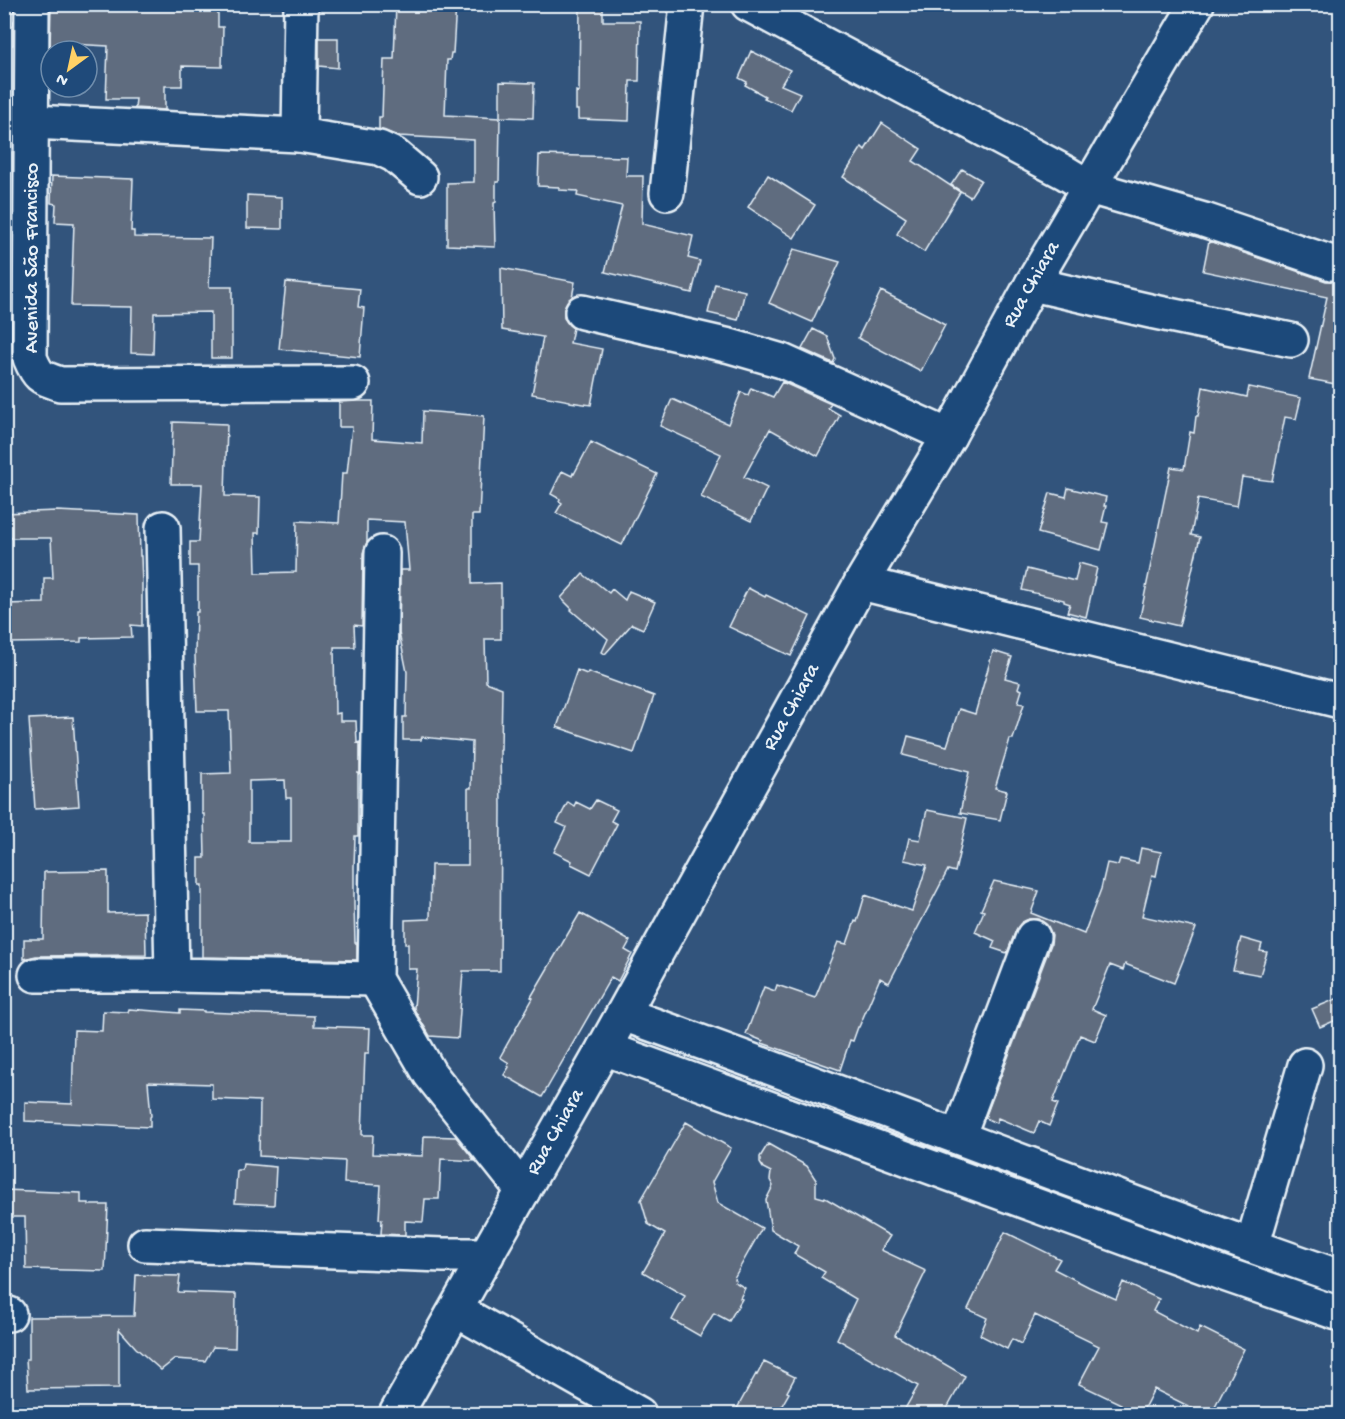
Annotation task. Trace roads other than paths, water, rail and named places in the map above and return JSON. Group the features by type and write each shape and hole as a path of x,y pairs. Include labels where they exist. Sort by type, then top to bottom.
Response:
{"street":[{"name":"Avenida São Francisco","path":"32,4 30,358 36,372 45,379 60,384 353,383"},
{"path":"299,135 301,4"},
{"path":"667,193 687,4"},
{"path":"748,4 1089,187 1204,220 1332,263"},
{"name":"Rua Chiara","path":"396,1414 604,1048 861,583 949,435 1032,284 1197,4"},
{"path":"32,122 299,135 380,148 394,154 420,177"},
{"path":"1032,284 1291,340"},
{"path":"582,312 730,346 782,361 949,435"},
{"path":"163,528 172,975"},
{"path":"382,553 375,979 430,1074 523,1191"},
{"path":"861,583 1341,701"},
{"path":"958,1137 1034,937"},
{"path":"36,975 375,979"},
{"path":"622,1014 1341,1277"},
{"path":"604,1048 1213,1270 1341,1314"},
{"path":"1252,1246 1305,1065"},
{"path":"145,1244 487,1256"},
{"path":"456,1310 639,1414"}]}
